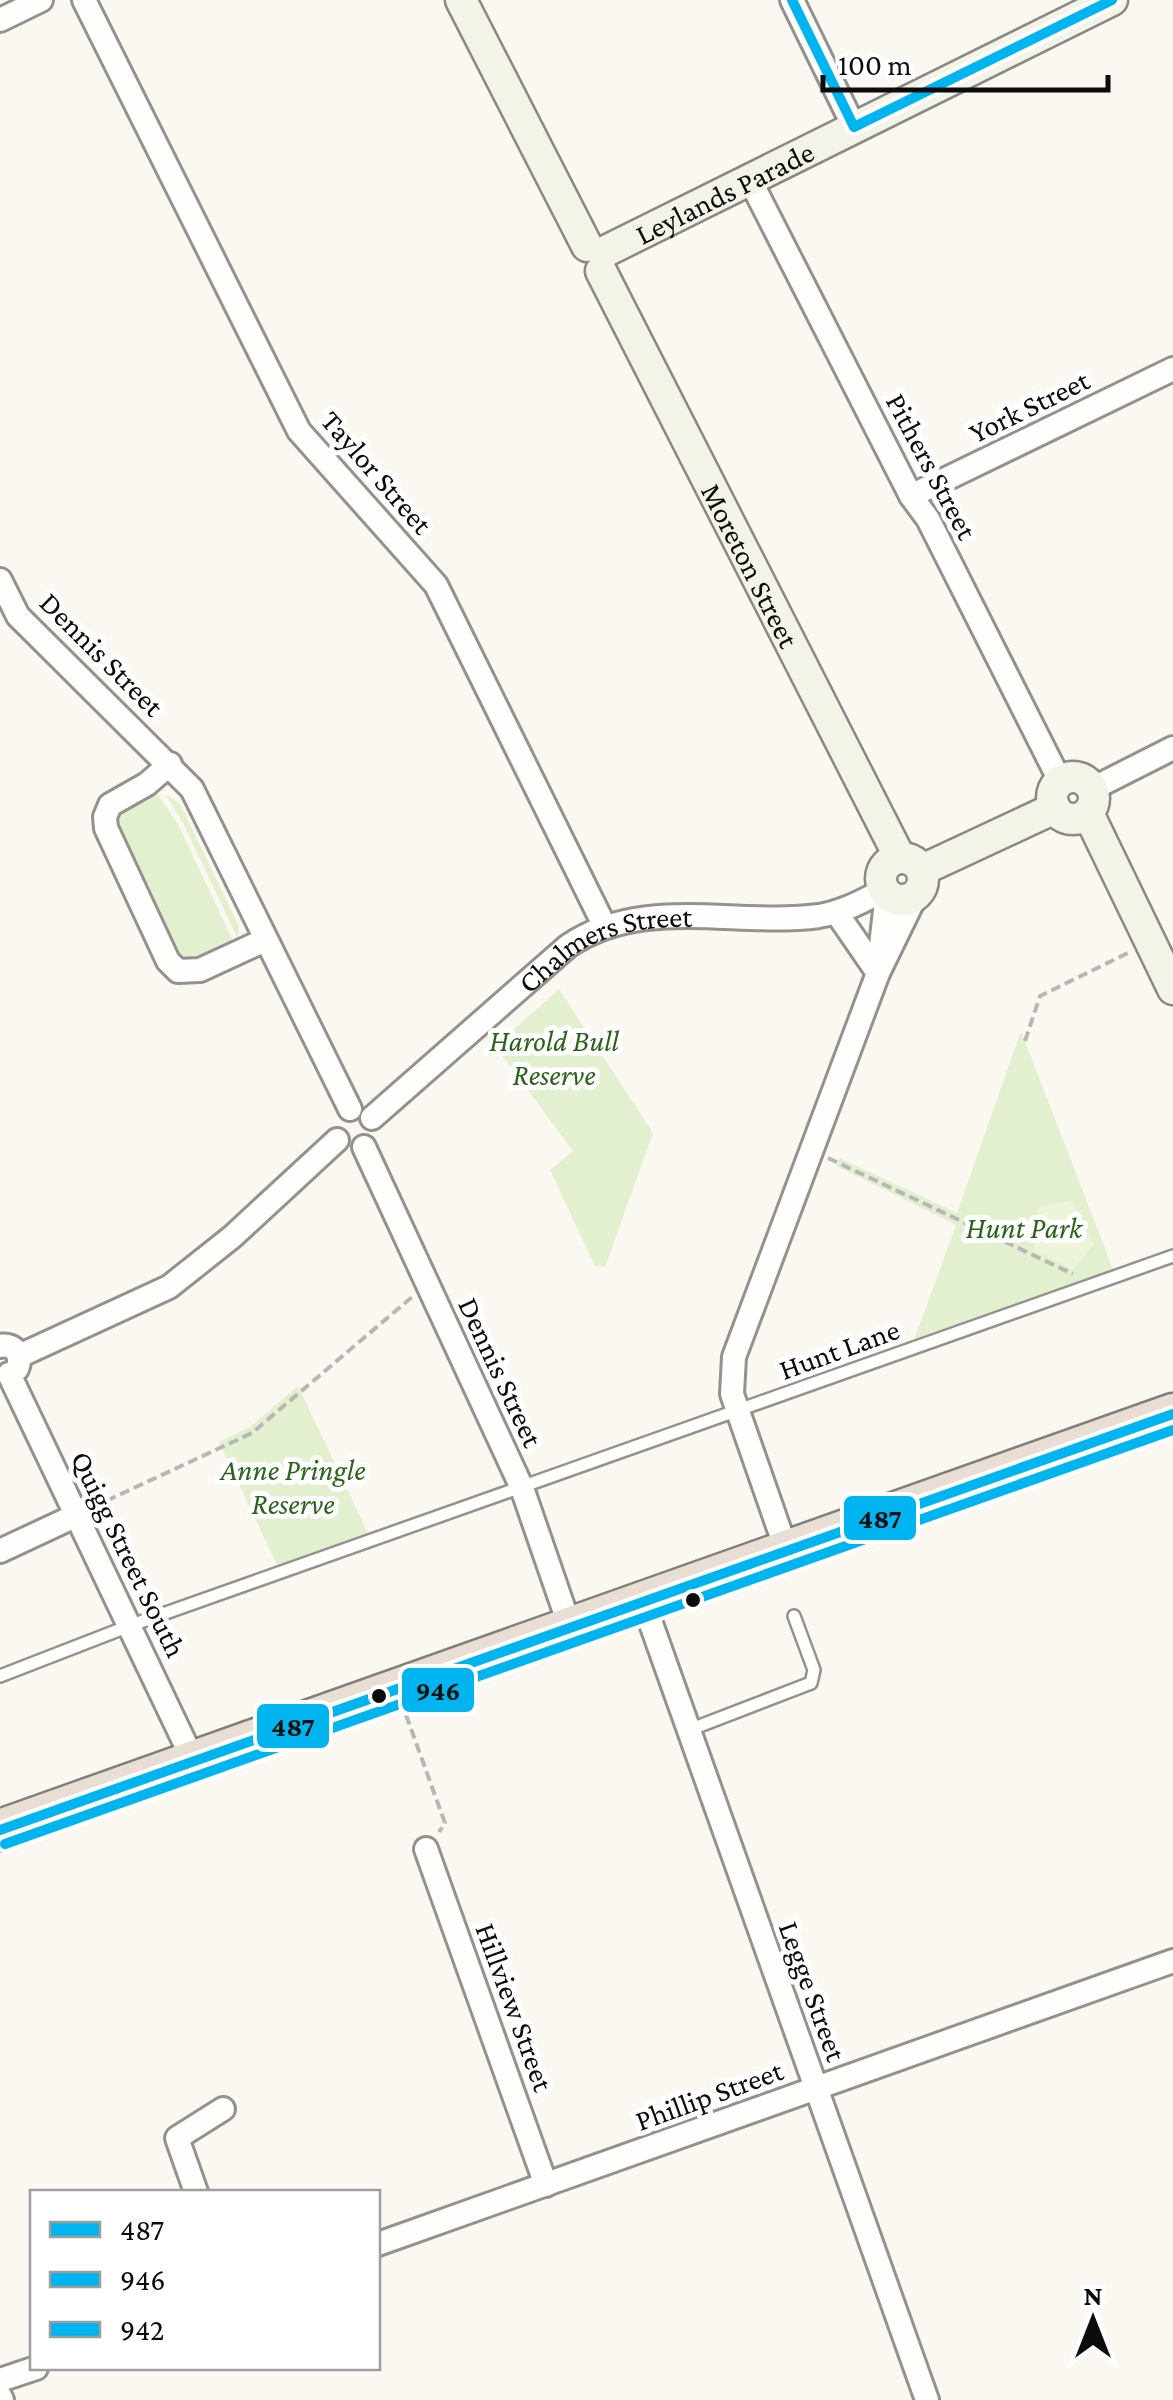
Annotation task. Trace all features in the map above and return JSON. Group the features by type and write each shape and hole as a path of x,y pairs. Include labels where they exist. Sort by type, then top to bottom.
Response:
{"highway":[{"path":"0,1830 1173,1414"}],"street":[{"path":"0,20 41,0"},
{"name":"Taylor Street","path":"84,0 300,431 436,585 604,925"},
{"name":"Moreton Street","path":"461,0 598,256 902,882"},
{"path":"792,0 854,127"},
{"name":"Leylands Parade","path":"598,256 1112,0"},
{"name":"Pithers Street","path":"750,180 911,496 928,519 1057,795"},
{"name":"York Street","path":"911,496 1173,370"},
{"name":"Dennis Street","path":"0,580 18,616 192,789 350,1109"},
{"path":"1057,795 1070,819 1090,801 1173,748"},
{"path":"170,764 147,784 110,805 104,817 168,961 178,972 193,972 264,940"},
{"name":"Chalmers Street","path":"372,1118 568,946 604,925 643,917 797,917 836,912 902,882 1057,795"},
{"path":"1090,801 1173,990"},
{"path":"786,1549 732,1394 734,1357 878,973 902,882"},
{"path":"836,912 878,973"},
{"path":"350,1109 363,1110 372,1118 374,1138 364,1148 346,1148 337,1140 335,1121 350,1109"},
{"path":"7,1363 168,1287 232,1237 337,1140"},
{"name":"Dennis Street","path":"364,1148 522,1488 570,1626"},
{"name":"Quigg Street South","path":"7,1363 194,1760"},
{"path":"0,1552 77,1515"},
{"name":"Legge Street","path":"643,1601 927,2400"},
{"name":"Hillview Street","path":"426,1849 546,2185"},
{"name":"Phillip Street","path":"380,2243 1173,1960"},
{"path":"195,2190 177,2138 222,2109"},
{"path":"0,2380 30,2370"}],"lane":[{"name":"Hunt Lane","path":"0,1676 130,1626 1173,1256"},
{"path":"688,1730 811,1683 814,1670 794,1616"}],"path":[{"path":"1025,1041 1040,996 1150,942"},
{"path":"810,1150 1095,1284"},
{"path":"77,1515 252,1433 428,1284"},
{"path":"404,1711 446,1822 426,1849"}],"green space":[{"path":"156,792 178,824 234,943 198,959 178,955 115,826 124,808"},
{"path":"165,794 180,804 239,926 238,939 183,823"},
{"name":"Harold Bull Reserve","path":"559,989 653,1133 605,1267 595,1266 550,1170 573,1151 495,1046"},
{"name":"Hunt Park","path":"1021,1031 1113,1269 913,1343 956,1225 836,1166 840,1158 957,1213"},
{"path":"1072,1200 1094,1244 1073,1270 1034,1250 1038,1208"},
{"name":"Anne Pringle Reserve","path":"298,1386 369,1535 278,1567 219,1442 250,1427"}],"transit line":[{"name":"942","path":"792,0 854,127"},
{"name":"942","path":"854,127 1112,0"},
{"name":"487","path":"0,1830 1173,1414"},
{"name":"946","path":"5,1844 1173,1430"}]}
